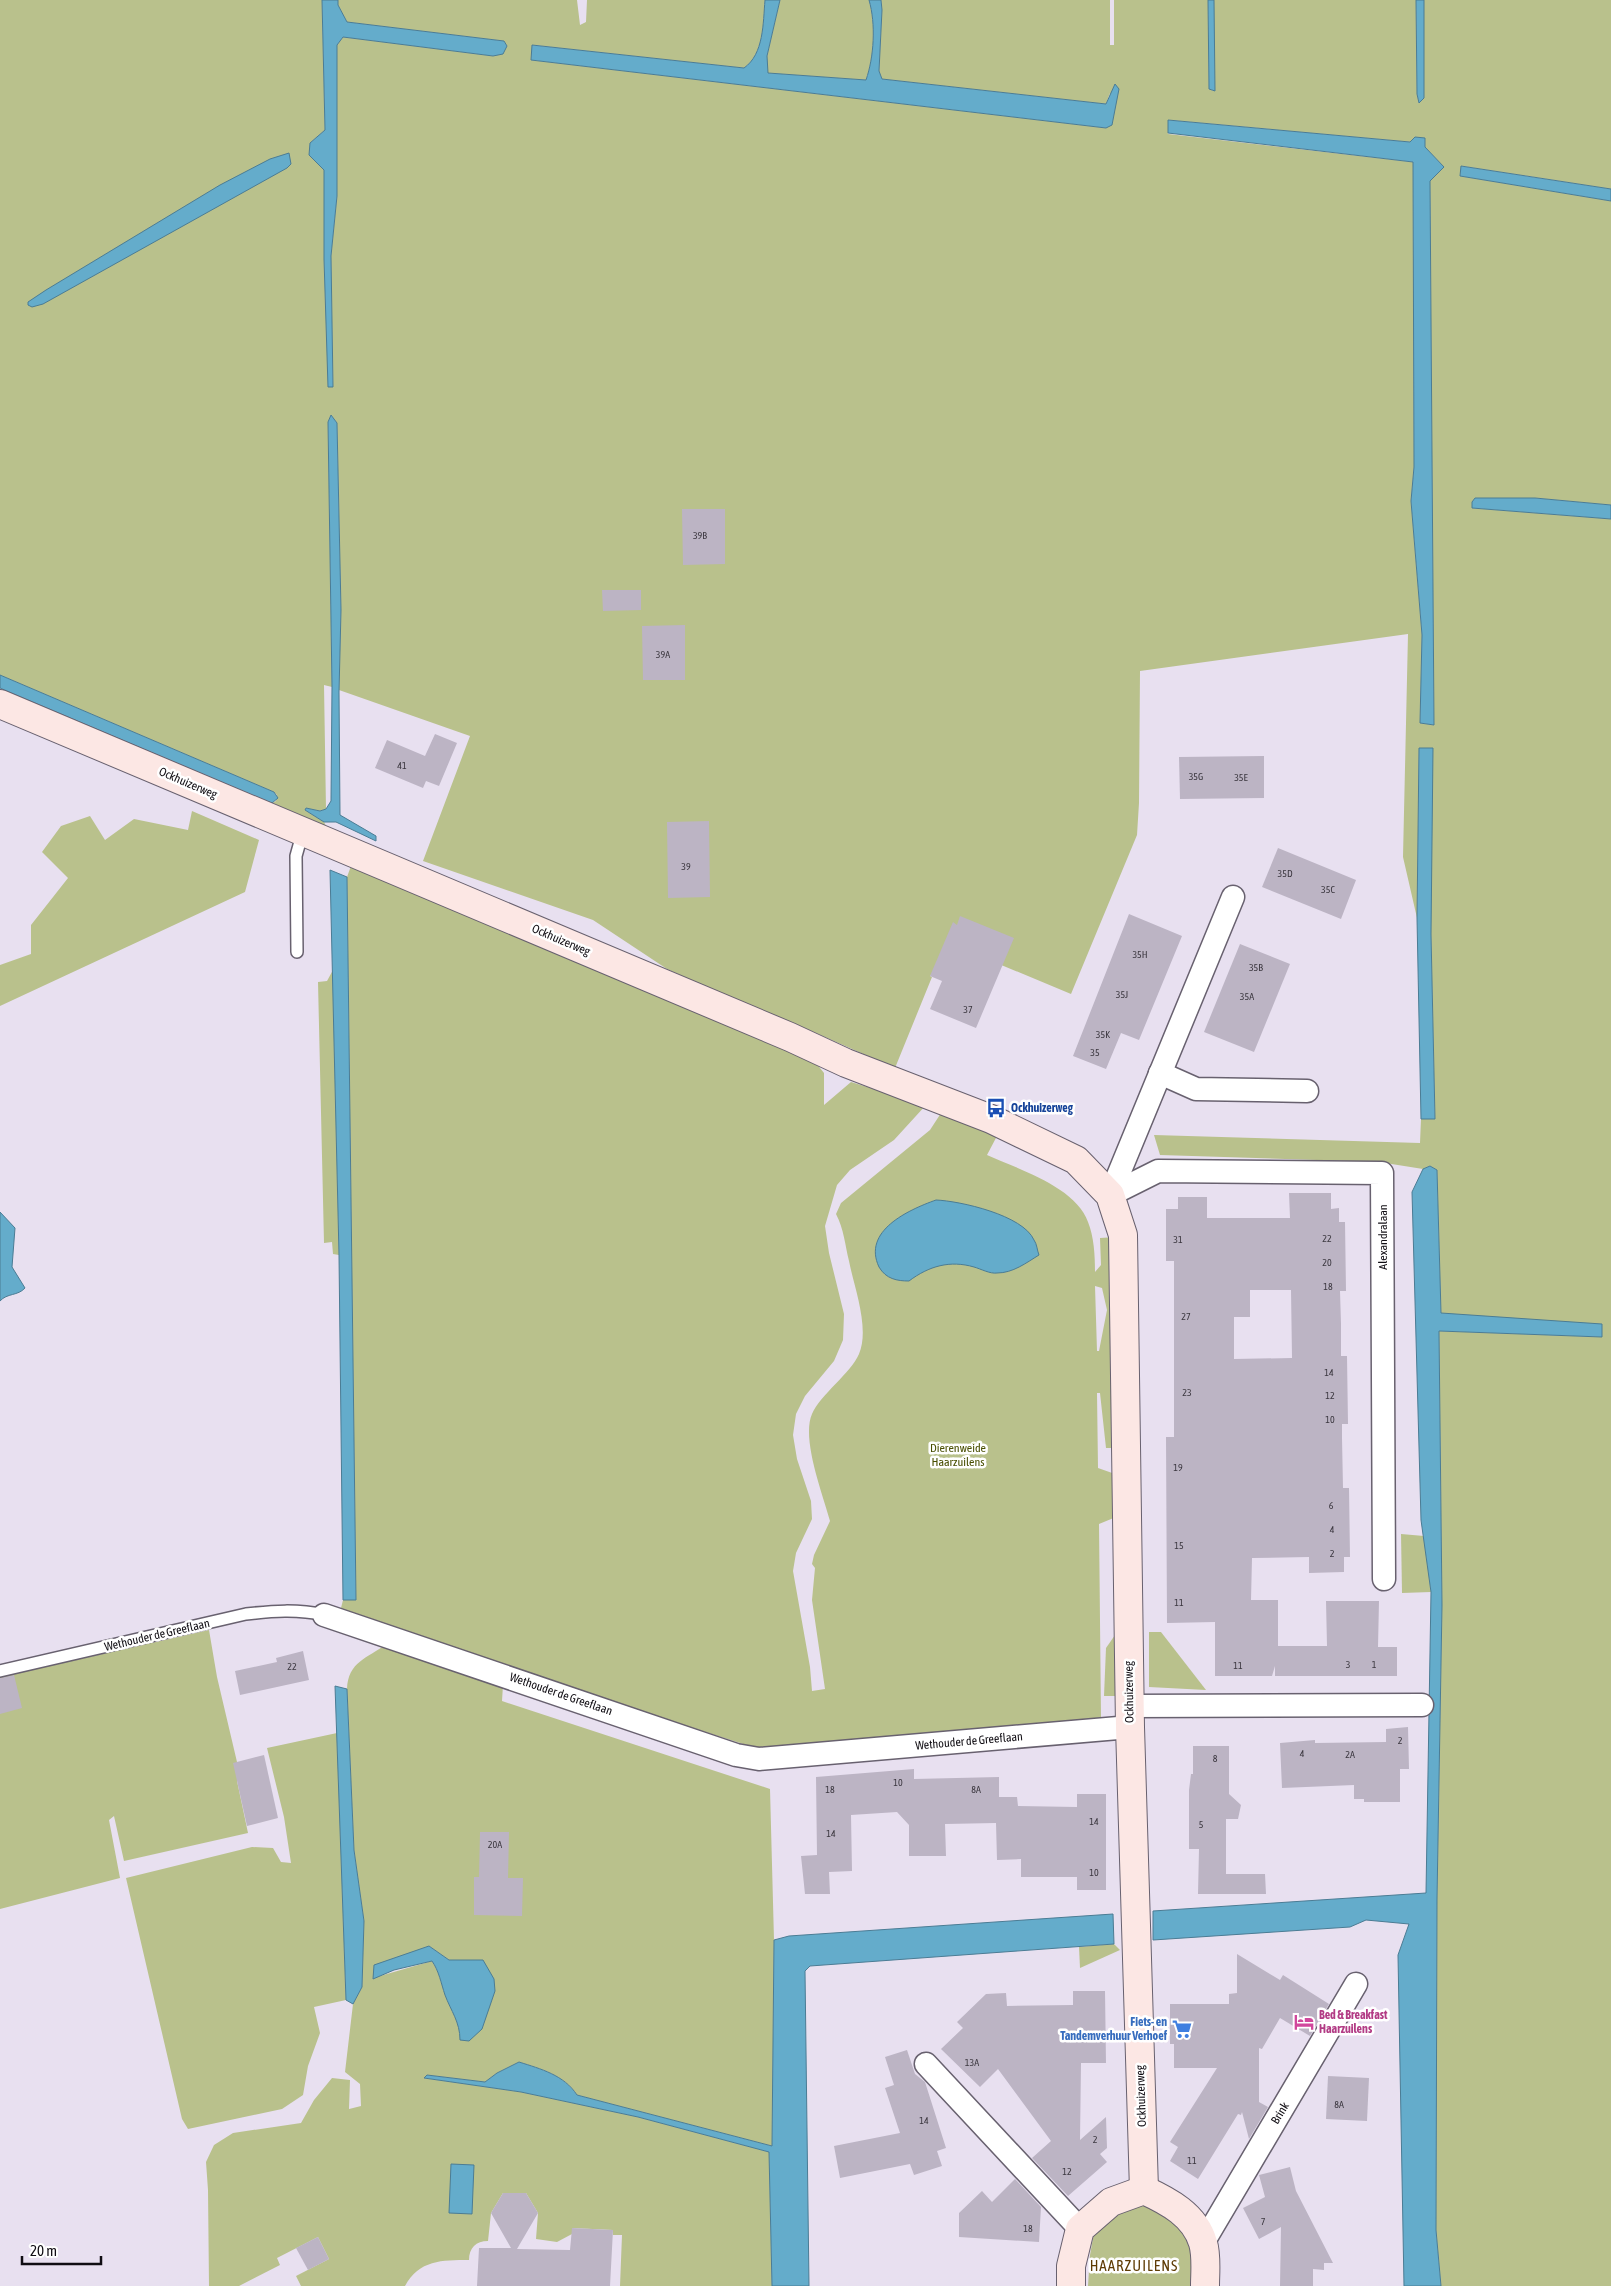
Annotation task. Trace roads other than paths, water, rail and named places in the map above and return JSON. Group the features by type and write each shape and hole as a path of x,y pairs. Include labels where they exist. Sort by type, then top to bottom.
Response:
{"street":[{"name":"Ockhuizerweg","path":"0,704 790,1037 846,1063 1021,1132 1076,1160 1110,1195 1123,1235 1130,1717 1144,2190"},
{"path":"1110,1195 1233,897"},
{"path":"1160,1073 1196,1089 1306,1091"},
{"name":"Alexandralaan","path":"1110,1195 1158,1171 1382,1173 1384,1579"},
{"name":"Wethouder de Greeflaan","path":"324,1614 736,1755 759,1759 784,1758 1130,1717 1422,1705"},
{"name":"Brink","path":"1203,2243 1356,1984"},
{"path":"926,2064 1080,2229"},
{"path":"1071,2286 1071,2266 1080,2229 1111,2202 1144,2190 1170,2202 1190,2219 1203,2243 1205,2286"}],"lane":[{"path":"297,952 296,856 302,831"},
{"name":"Wethouder de Greeflaan","path":"0,1671 246,1614 282,1610 305,1610 324,1614"}],"water":[{"path":"322,0 338,0 338,5 347,22 504,41 507,46 503,54 493,56 343,37 337,45 337,196 331,256 333,387 328,387 324,259 324,170 309,155 310,143 325,130"},
{"path":"765,0 780,0 767,56 768,73 866,80 871,61 873,40 873,19 869,0 881,0 879,71 882,79 1106,104 1115,84 1119,89 1112,125 1106,128 531,60 532,45 744,68 751,62 759,46 763,28"},
{"path":"1208,0 1214,0 1215,91 1209,89"},
{"path":"1416,0 1424,0 1424,98 1419,103 1417,94"},
{"path":"1168,120 1410,142 1415,137 1425,138 1425,147 1444,167 1430,181 1434,725 1420,723 1422,635 1411,501 1414,467 1413,162 1168,133"},
{"path":"289,153 291,164 287,168 43,304 32,307 28,305 28,302 46,290 220,185 270,159"},
{"path":"1461,166 1611,189 1611,201 1460,176"},
{"path":"331,415 337,423 341,610 339,692 340,815 376,836 376,841 336,822 324,822 305,810 306,808 320,811 326,809 331,801 332,687 328,422"},
{"path":"1475,498 1535,498 1611,505 1611,519 1472,508 1472,502"},
{"path":"0,675 274,792 278,798 272,803 263,800 0,688"},
{"path":"1419,748 1433,748 1431,934 1435,1119 1421,1119 1417,918"},
{"path":"330,870 347,877 356,1600 343,1600 339,1255"},
{"path":"1430,1166 1437,1170 1441,1313 1602,1324 1602,1337 1439,1331 1442,1605 1437,1899 1436,2230 1441,2286 1404,2286 1398,1955 1409,1924 1366,1920 1350,1927 1153,1940 1153,1911 1426,1893 1431,1592 1421,1520 1412,1192 1423,1169"},
{"path":"936,1200 960,1203 990,1211 1017,1223 1028,1231 1036,1243 1039,1255 1019,1267 1003,1273 991,1273 965,1265 948,1264 932,1268 909,1281 888,1277 879,1267 875,1254 877,1243 882,1233 901,1216"},
{"path":"0,1212 15,1228 12,1267 25,1288 0,1301"},
{"path":"335,1686 347,1689 354,1850 364,1921 362,1987 353,2004 346,2000"},
{"path":"1113,1914 1114,1944 810,1966 805,1971 809,2286 772,2286 769,2152 638,2117 521,2092 424,2078 427,2075 485,2082 497,2073 519,2062 544,2070 559,2078 566,2082 577,2095 772,2146 774,1940 789,1936"},
{"path":"429,1946 449,1960 483,1960 494,1979 495,1991 482,2029 469,2041 460,2040 457,2022 432,1961 394,1970 373,1979 374,1965"},
{"path":"451,2164 474,2165 472,2214 449,2213"}],"place":[{"name":"Ockhuizerweg","path":"996,1108"},
{"name":"Bed & Breakfast Haarzuilens","path":"1304,2022"},
{"name":"Fiets- en Tandemverhuur Verhoef","path":"1182,2029"}],"district":[{"name":"HAARZUILENS","path":"1134,2265"}],"park label":[{"name":"Dierenweide Haarzuilens","path":"958,1455"}]}
